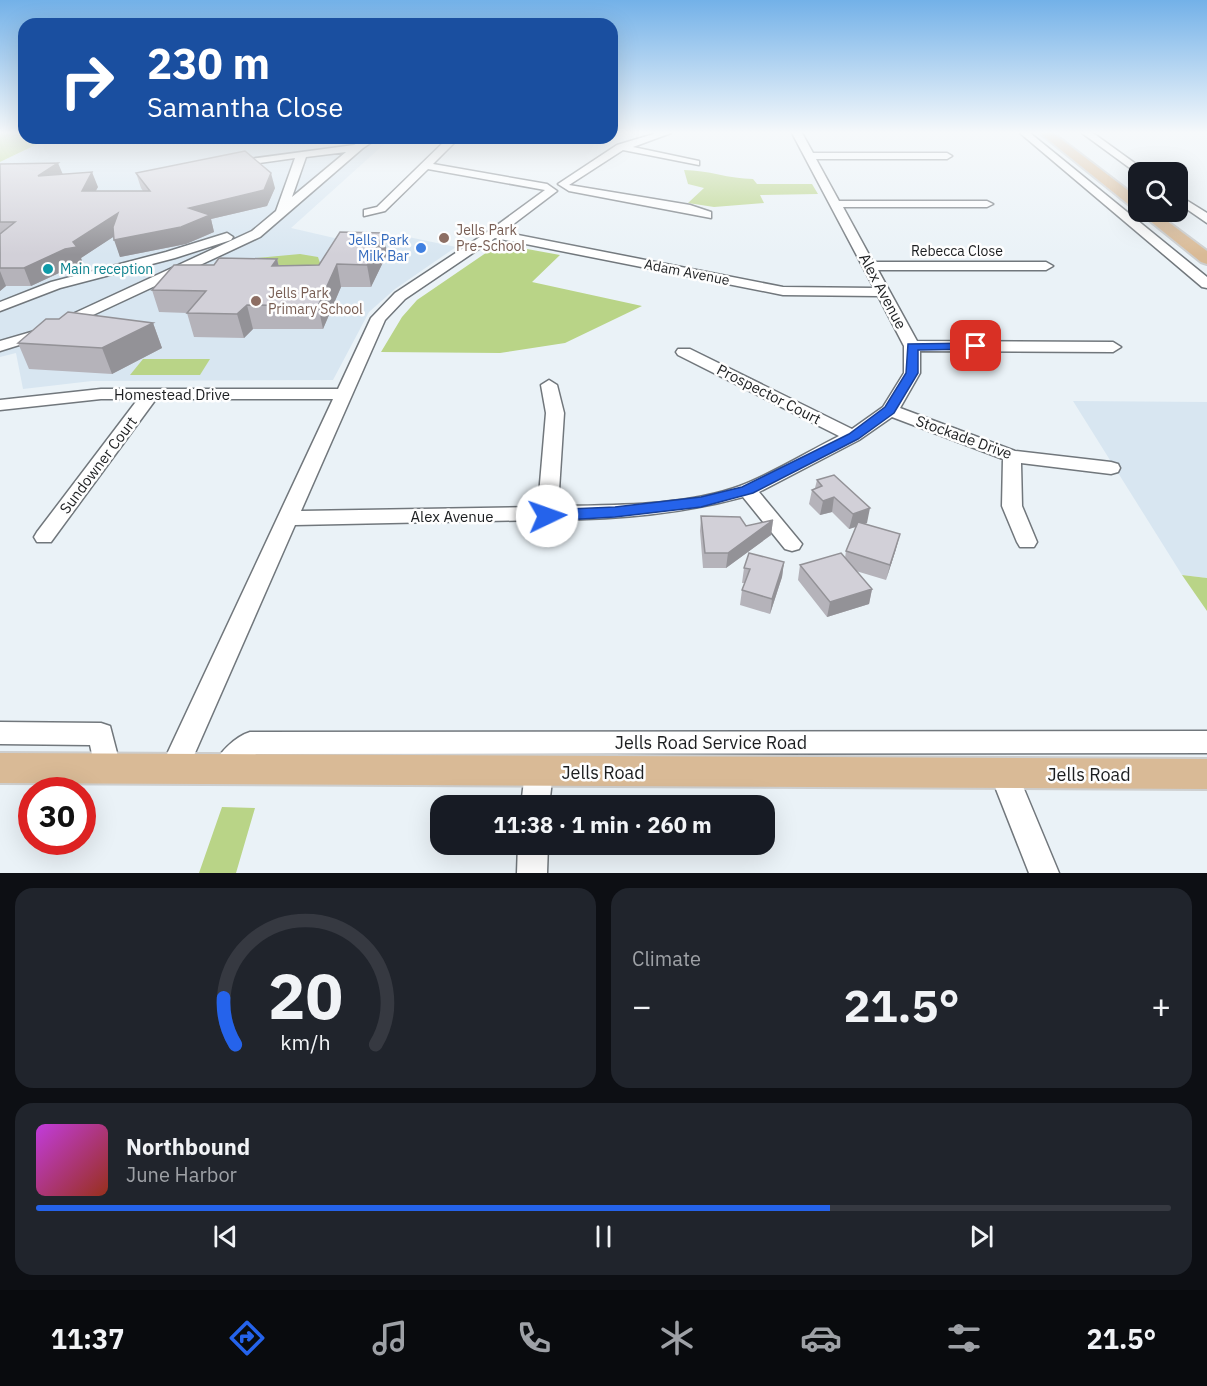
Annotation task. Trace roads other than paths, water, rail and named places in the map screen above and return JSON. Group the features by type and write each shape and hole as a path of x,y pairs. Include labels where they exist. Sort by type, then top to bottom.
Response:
{"main road":[{"path":"1098,174 1128,197"},
{"path":"1159,222 1207,259"},
{"path":"1183,222 1207,240"},
{"name":"Jells Road","path":"0,768 1207,774"}],"street":[{"path":"281,214 296,174"},
{"path":"0,346 44,333 256,234 327,174"},
{"path":"368,213 381,209 419,174"},
{"path":"475,174 690,209 707,215"},
{"path":"174,769 378,318 400,296 578,174"},
{"name":"Alex Avenue","path":"289,518 547,516 615,512 701,502 747,490 853,436 890,410 912,373 912,346 820,174"},
{"path":"1074,174 1207,284"},
{"path":"836,204 987,204"},
{"path":"1188,205 1207,219"},
{"path":"0,307 82,276 176,254 237,234 256,234"},
{"name":"Adam Avenue","path":"493,234 783,291 882,292"},
{"name":"Rebecca Close","path":"869,266 1046,266"},
{"path":"912,346 1113,347"},
{"name":"Prospector Court","path":"684,352 853,436"},
{"path":"547,516 555,414 549,385"},
{"name":"Sundowner Court","path":"44,537 152,394"},
{"name":"Homestead Drive","path":"0,405 60,396 344,394"},
{"name":"Stockade Drive","path":"890,410 1012,456 1111,468"},
{"path":"1012,456 1012,506 1027,542"},
{"path":"747,490 792,544"},
{"path":"0,733 101,734 107,768"},
{"name":"Jells Road Service Road","path":"225,769 250,743 1207,742"},
{"path":"536,795 539,772"},
{"path":"1004,774 1044,873"},
{"path":"532,873 533,855"}],"place":[{"name":"Jells Park Pre-School","path":"444,238"},
{"name":"Jells Park Milk Bar","path":"421,248"},
{"name":"Main reception","path":"48,269"},
{"name":"Jells Park Primary School","path":"256,301"}]}
